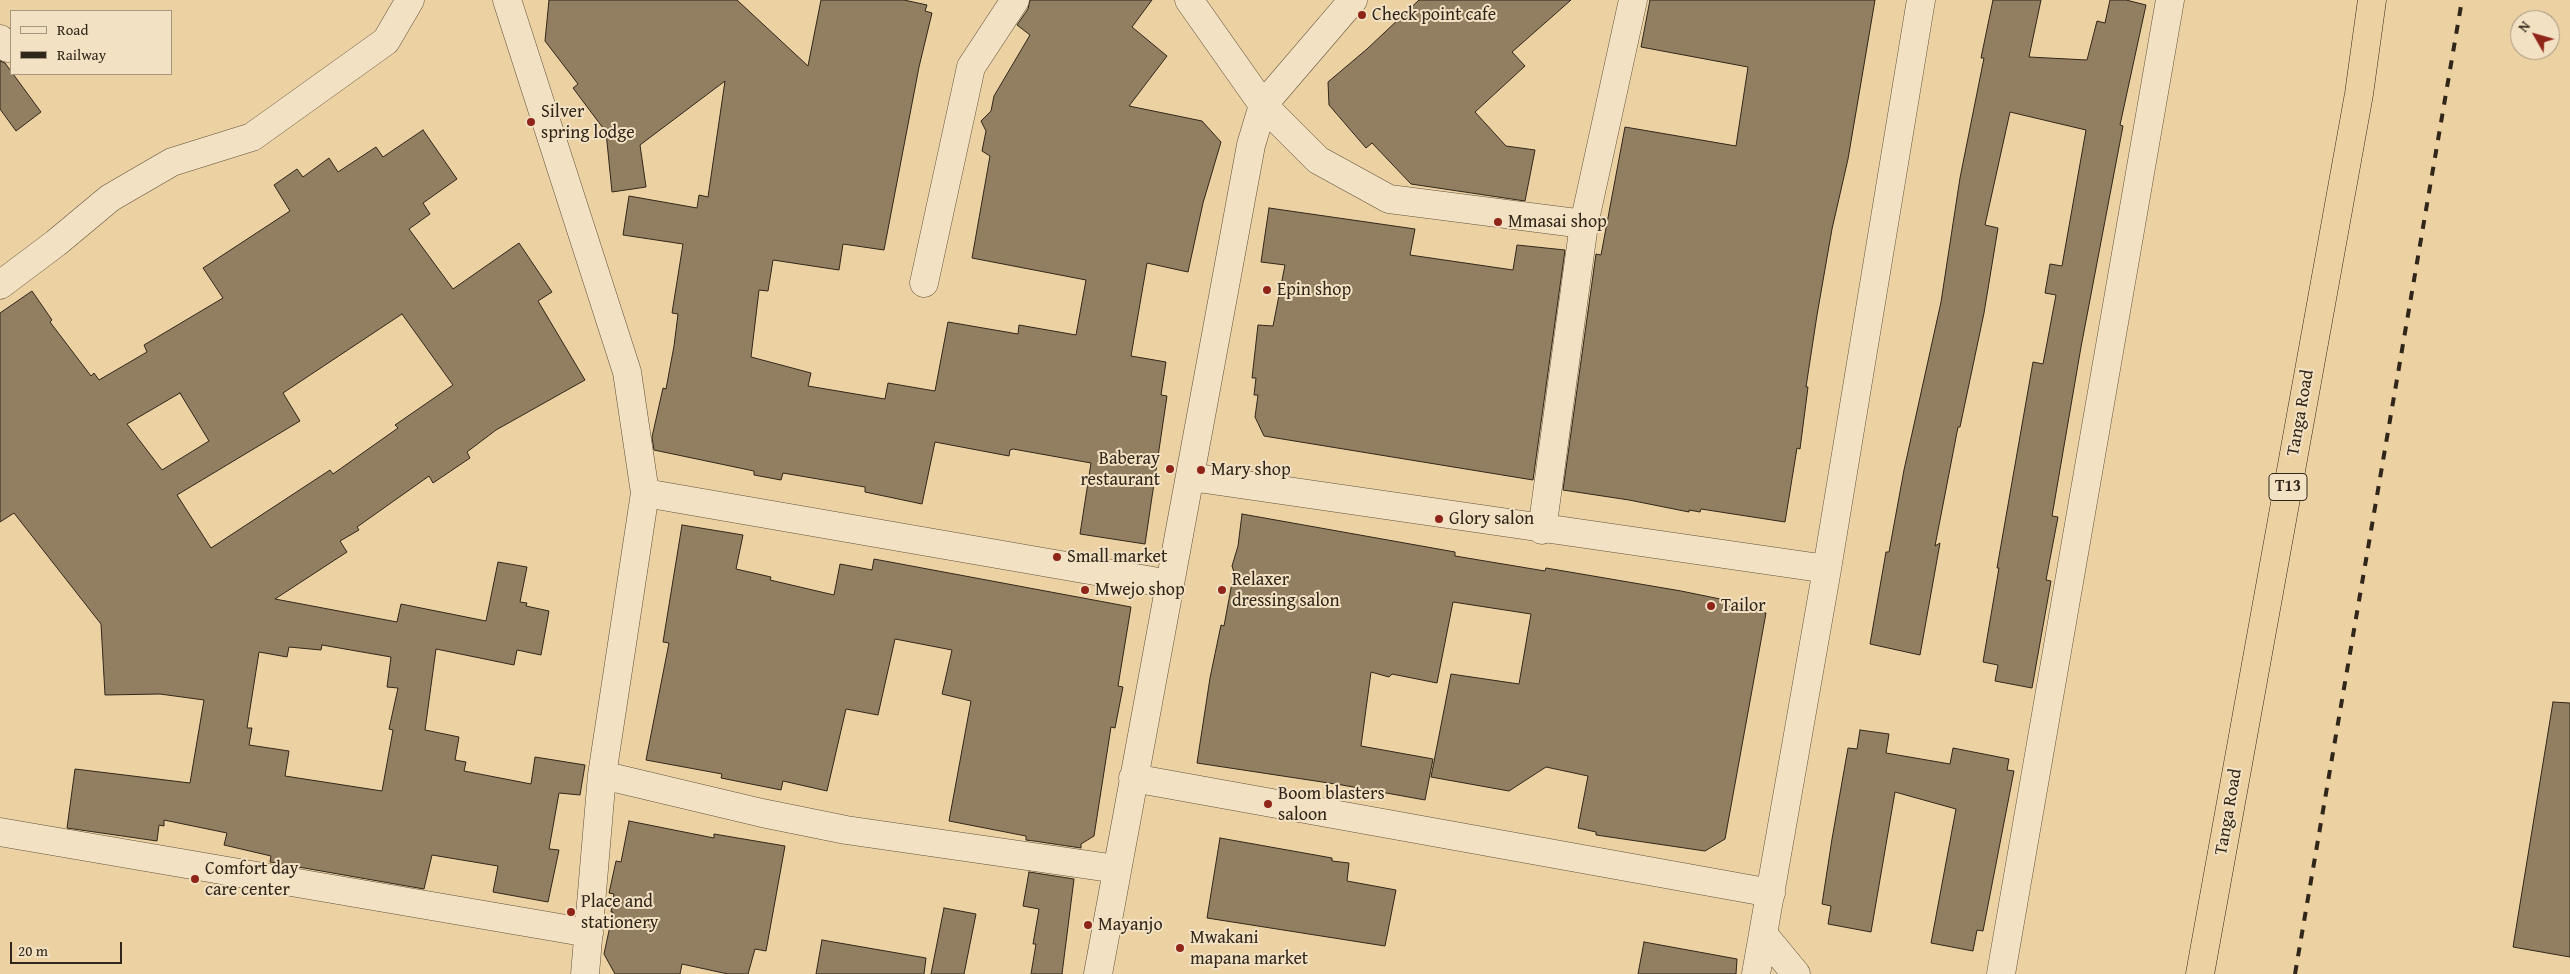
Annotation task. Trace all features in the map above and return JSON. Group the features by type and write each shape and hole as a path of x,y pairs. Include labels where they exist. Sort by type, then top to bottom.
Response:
{"highway":[{"name":"Tanga Road","path":"2200,974 2359,94 2372,0"}],"street":[{"path":"0,285 56,243 110,198 172,162 252,137 386,41 410,0"},
{"path":"507,0 628,372 645,493 602,775 585,974"},
{"path":"924,283 971,66 1015,0"},
{"path":"1189,0 1263,105 1318,160 1390,199 1584,224"},
{"path":"1098,974 1251,145 1263,105 1353,0"},
{"path":"1542,530 1584,224 1633,0"},
{"path":"1756,974 1827,569 1921,0"},
{"path":"2001,974 2170,0"},
{"path":"1191,477 1542,530 1827,569"},
{"path":"645,493 1170,584"},
{"path":"602,775 762,813 846,830 1117,869"},
{"path":"1133,778 1771,893"},
{"path":"0,832 589,933"},
{"path":"1763,934 1796,974"}],"building":[{"path":"549,0 737,0 808,66 821,0 904,0 927,5 925,11 932,13 919,67 884,250 843,244 839,270 773,260 768,291 759,290 751,357 811,373 808,386 885,399 888,383 935,391 948,322 1018,334 1019,325 1076,335 1086,280 972,258 990,156 982,151 986,131 981,121 991,111 994,96 1030,35 1017,25 1028,9 1030,0 1152,0 1132,27 1167,56 1129,106 1202,121 1221,142 1203,203 1188,272 1147,263 1131,356 1166,362 1161,395 1167,396 1145,544 1080,534 1091,463 1013,449 1010,450 1009,456 935,442 922,504 865,492 865,487 783,473 781,480 754,475 754,471 654,450 652,437 663,388 666,389 674,346 678,314 672,313 683,244 623,235 629,196 697,208 699,195 708,197 725,81 640,145 646,187 612,192 606,132 573,88 578,84 545,41"},
{"path":"1419,0 1571,0 1512,52 1525,66 1475,112 1506,146 1535,150 1525,201 1411,184 1372,143 1366,148 1329,105 1328,82 1367,49"},
{"path":"1650,0 1875,0 1848,159 1832,229 1817,315 1806,387 1808,387 1800,449 1797,448 1785,522 1701,509 1700,512 1689,510 1689,512 1629,500 1563,490 1596,254 1601,255 1625,127 1736,146 1748,67 1641,47"},
{"path":"1993,0 2041,0 2029,57 2087,60 2097,21 2105,23 2110,0 2126,0 2146,5 2120,125 2123,126 2081,347 2052,516 2058,517 2046,580 2051,581 2032,688 1995,681 1998,665 1983,662 1999,568 1997,568 2033,362 2043,364 2056,295 2045,293 2050,264 2062,266 2086,130 2010,112 1985,225 1998,228 1984,313 1960,427 1958,427 1935,546 1940,543 1920,655 1870,644 1886,552 1889,552 1904,470 1941,302 1960,178 1984,58 1981,58"},
{"path":"0,61 5,63 10,70 10,75 14,75 41,112 16,131 0,109"},
{"path":"423,130 457,179 423,203 430,214 409,229 453,289 519,243 552,292 538,301 585,380 496,430 467,452 470,458 433,483 429,476 357,527 359,530 340,541 347,552 275,599 397,622 401,604 486,621 498,562 527,567 520,602 527,603 526,606 549,611 541,655 517,650 514,665 436,649 425,730 459,737 455,760 466,762 464,771 531,784 535,757 585,765 580,795 559,793 549,849 559,850 548,902 493,892 498,866 432,855 424,889 270,862 271,856 224,845 227,833 164,820 164,826 159,825 157,841 67,828 75,769 190,783 204,700 160,694 105,695 101,624 14,513 0,522 0,313 32,291 52,320 50,322 91,376 94,373 99,380 147,352 144,345 223,298 203,268 290,211 274,185 297,169 303,177 329,158 338,172 376,147 383,157","holes":["402,314 453,385 395,425 398,428 333,474 330,470 211,548 177,495 300,421 283,393","180,393 209,441 162,470 127,424","322,645 391,657 387,687 398,688 389,729 393,730 382,791 285,776 289,751 249,745 252,728 247,728 259,652 287,657 289,647 321,650"]},
{"path":"1269,208 1415,229 1410,255 1513,270 1517,245 1565,250 1533,480 1264,436 1255,417 1258,395 1254,395 1256,378 1252,378 1258,325 1273,326 1285,265 1261,262"},
{"path":"1242,514 1455,552 1455,556 1545,571 1546,568 1681,591 1725,600 1724,605 1766,613 1725,839 1705,851 1596,835 1596,832 1578,828 1588,776 1546,767 1509,791 1431,777 1451,674 1519,684 1531,614 1453,602 1437,683 1392,674 1389,677 1371,672 1361,746 1433,759 1425,800 1342,785 1197,763 1210,678 1221,625 1224,626 1234,572 1232,566 1238,546"},
{"path":"682,525 743,535 736,569 771,577 770,580 834,595 840,564 872,570 874,559 1131,607 1118,686 1123,687 1115,728 1111,727 1094,836 1081,844 1081,848 1026,840 1026,836 949,821 971,701 942,694 952,650 895,639 878,715 846,709 827,791 783,781 781,790 721,778 722,774 646,760 669,643 663,642"},
{"path":"2553,702 2570,703 2570,957 2513,947"},
{"path":"1860,730 1889,734 1886,753 1950,764 1953,748 2009,759 2007,770 2014,771 1983,931 1977,930 1973,951 1931,943 1956,809 1895,792 1871,932 1828,924 1831,906 1822,904 1832,839 1848,748 1857,749"},
{"path":"629,821 714,838 714,834 785,846 766,951 755,949 748,974 728,974 682,964 680,974 615,974 604,954 613,912 611,912 614,894 609,893 616,861 621,862"},
{"path":"1220,838 1332,858 1332,861 1349,863 1347,881 1396,890 1385,946 1207,918"},
{"path":"1029,872 1074,879 1062,974 1031,974 1036,944 1033,944 1039,909 1023,906"},
{"path":"944,908 976,914 964,974 931,974"},
{"path":"822,940 926,958 924,974 816,974"},
{"path":"1644,942 1737,959 1736,974 1638,974"}],"railway":[{"path":"2295,974 2462,0"}],"place":[{"name":"Check point cafe","path":"1362,15"},
{"name":"Silver spring lodge","path":"531,122"},
{"name":"Mmasai shop","path":"1498,222"},
{"name":"Epin shop","path":"1267,290"},
{"name":"Baberay restaurant","path":"1170,469"},
{"name":"Mary shop","path":"1201,470"},
{"name":"Glory salon","path":"1439,519"},
{"name":"Small market","path":"1057,557"},
{"name":"Mwejo shop","path":"1085,590"},
{"name":"Relaxer dressing salon","path":"1222,590"},
{"name":"Tailor","path":"1711,606"},
{"name":"Boom blasters saloon","path":"1268,804"},
{"name":"Comfort day care center","path":"195,879"},
{"name":"Place and stationery","path":"571,912"},
{"name":"Mayanjo","path":"1088,925"},
{"name":"Mwakani mapana market","path":"1180,948"}]}
